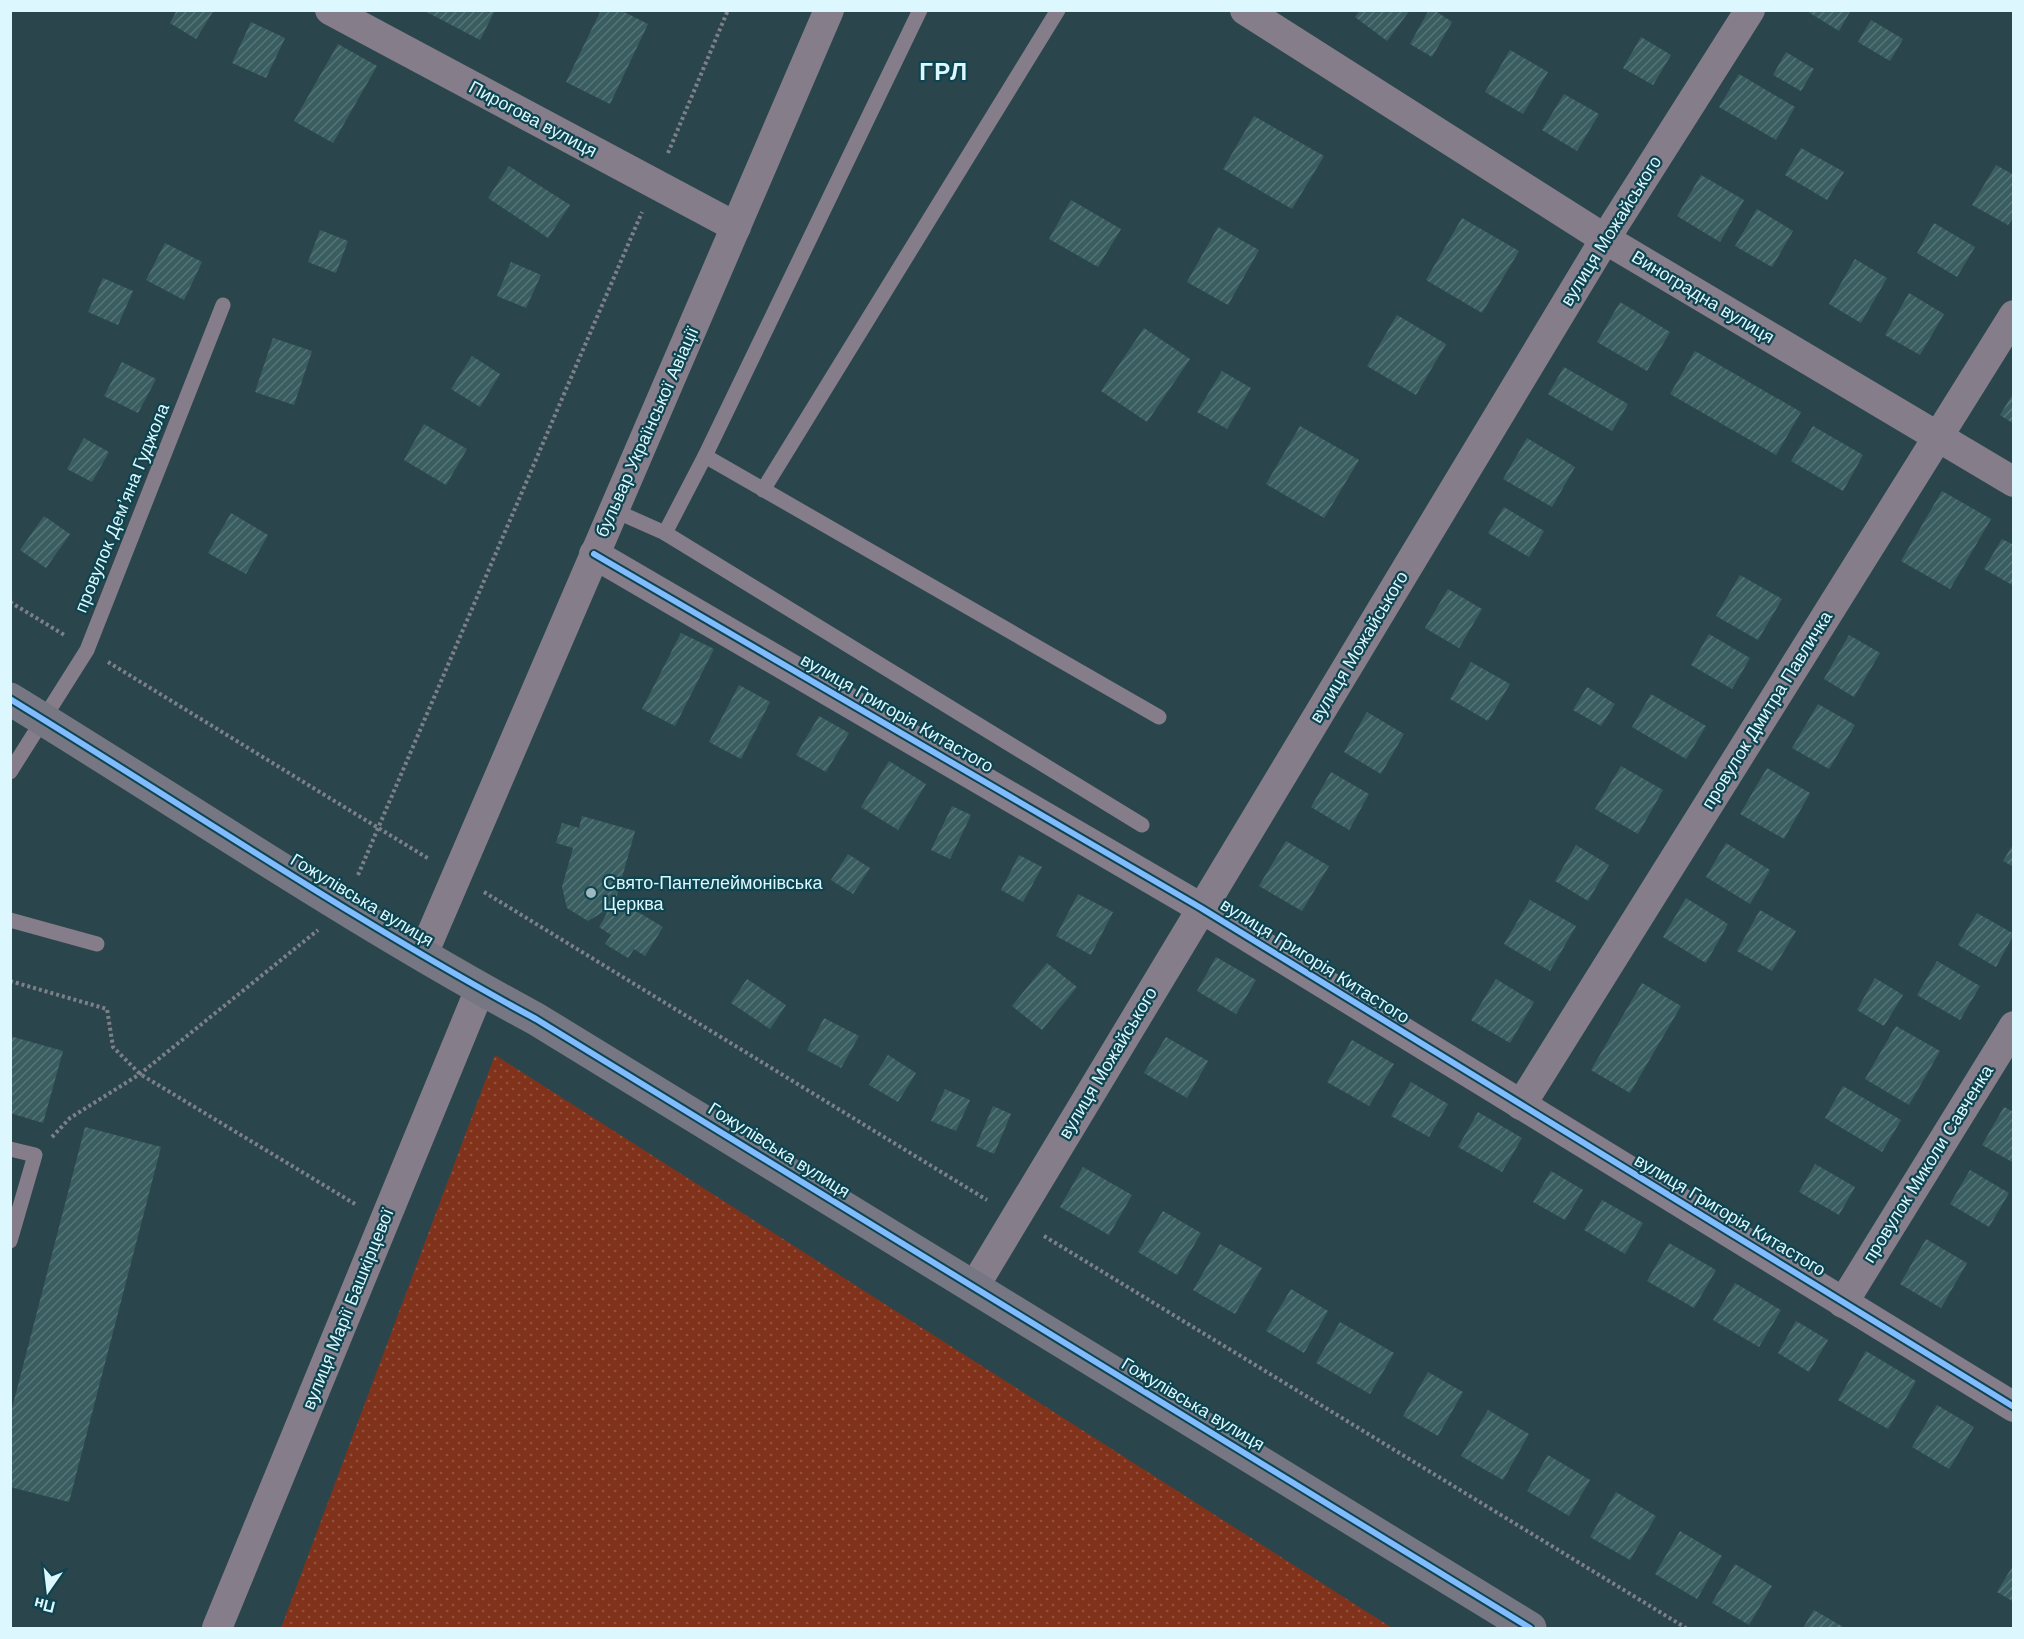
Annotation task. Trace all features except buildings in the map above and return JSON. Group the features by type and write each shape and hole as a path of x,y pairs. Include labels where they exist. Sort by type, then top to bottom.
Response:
{"street":[{"name":"Пирогова вулиця","path":"330,10 736,227"},
{"name":"бульвар Української Авіації","path":"423,954 830,10"},
{"name":"Виноградна вулиця","path":"1245,10 1605,239 2013,482"},
{"name":"вулиця Можайського","path":"974,1287 1605,239 1750,10"},
{"name":"провулок Дмитра Павличка","path":"1521,1105 2013,315"},
{"name":"вулиця Григорія Китастого","path":"594,554 1201,908 2013,1407"},
{"name":"Гожулівська вулиця","path":"10,699 345,908 480,989 547,1026 1530,1629"},
{"name":"вулиця Марії Башкірцевої","path":"217,1629 480,989"},
{"name":"провулок Миколи Савченка","path":"1843,1302 2013,1026"}],"lane":[{"path":"665,533 705,456 920,10"},
{"path":"764,490 1058,10"},
{"name":"провулок Демʼяна Гуджола","path":"10,772 87,650 224,305"},
{"path":"705,456 1159,717"},
{"path":"613,510 665,533 1142,825"},
{"path":"10,920 98,944"},
{"path":"10,1149 35,1155 10,1241"}],"path":[{"path":"35,1155 70,1118 140,1074 345,908 728,10"},
{"path":"10,602 1686,1629"},
{"path":"10,981 107,1009 113,1047 140,1074 384,1222"}],"shaded area":[{"path":"495,1055 1392,1628 281,1628"}],"cycle path":[{"path":"594,554 1201,908 2014,1407"},
{"path":"10,699 402,943 536,1019 1530,1628"}],"place":[{"name":"Свято-Пантелеймонівська Церква","path":"591,893"}],"district":[{"name":"ГРЛ","path":"944,72"}]}
